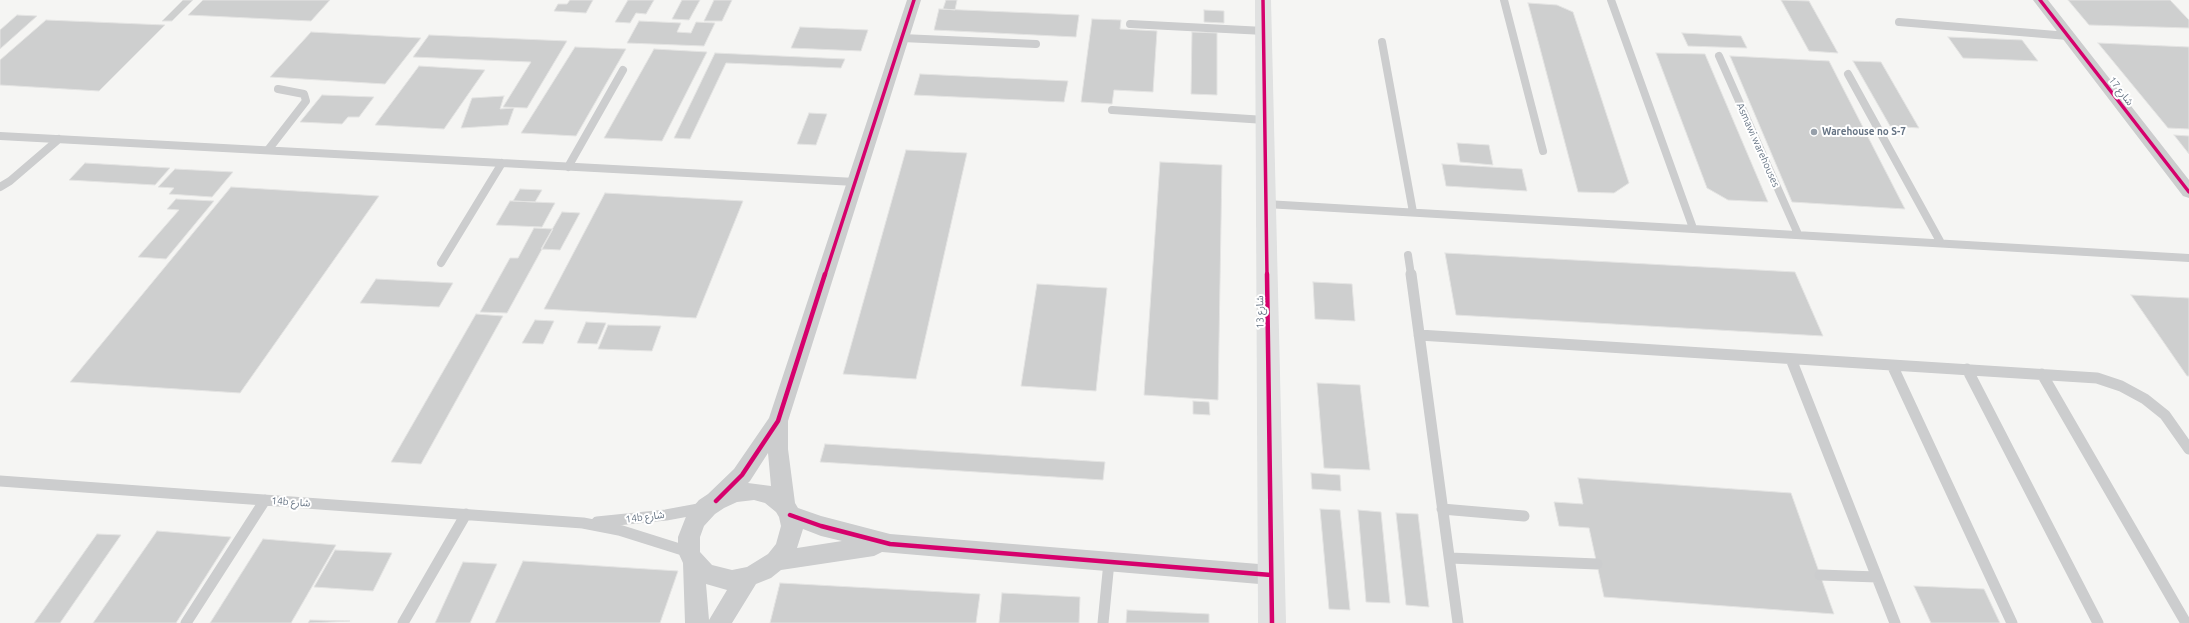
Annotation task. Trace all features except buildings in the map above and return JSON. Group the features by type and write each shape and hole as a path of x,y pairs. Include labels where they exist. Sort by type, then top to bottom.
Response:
{"street":[{"path":"697,623 689,537 693,526 712,504 742,475 778,421 914,0"},
{"name":"شارع 13","path":"1263,0 1272,623"},
{"name":"شارع 17","path":"2040,0 2189,192"},
{"path":"692,558 704,572 717,578 732,580 748,577 763,571 776,561 785,550 790,538 792,526 787,510 778,449 778,421"},
{"path":"712,504 734,493 754,491 771,495 787,510 821,526 890,544 1271,575"},
{"path":"776,561 852,548 890,544"},
{"path":"719,623 748,577"}],"lane":[{"path":"1504,0 1544,151"},
{"path":"1611,0 1693,228"},
{"path":"1899,22 2068,36"},
{"path":"1130,24 1264,31"},
{"path":"902,38 1036,44"},
{"path":"1382,42 1413,212"},
{"name":"Asmawi warehouses","path":"1719,56 1798,234"},
{"path":"568,167 623,70"},
{"path":"1848,74 1941,243"},
{"path":"268,150 306,101 307,97 304,94 278,89"},
{"path":"1112,110 1265,120"},
{"path":"0,136 855,182"},
{"path":"0,187 10,181 59,139"},
{"path":"441,263 502,163"},
{"path":"1266,204 2189,258"},
{"path":"1408,255 1458,623"},
{"path":"1419,335 2097,378 2122,386 2145,399 2165,415 2189,449"},
{"path":"1791,359 1895,623"},
{"path":"1892,365 2012,623"},
{"path":"1967,369 2098,623"},
{"path":"2042,374 2186,623"},
{"name":"14b شارع","path":"1,482 583,522 619,530 692,558"},
{"path":"186,623 265,500"},
{"name":"14b شارع","path":"583,522 666,515 712,504"},
{"path":"1442,509 1524,516"},
{"path":"403,623 466,514"},
{"path":"1450,558 1597,564"},
{"path":"1103,623 1109,562"},
{"path":"1820,575 1877,577"}],"cycle path":[{"path":"716,501 742,475 778,421 914,0"},
{"path":"1263,0 1272,623"},
{"path":"2040,0 2189,192"},
{"path":"790,515 821,526 890,544 1271,575"}],"place":[{"name":"Warehouse no S-7","path":"1814,132"}]}
